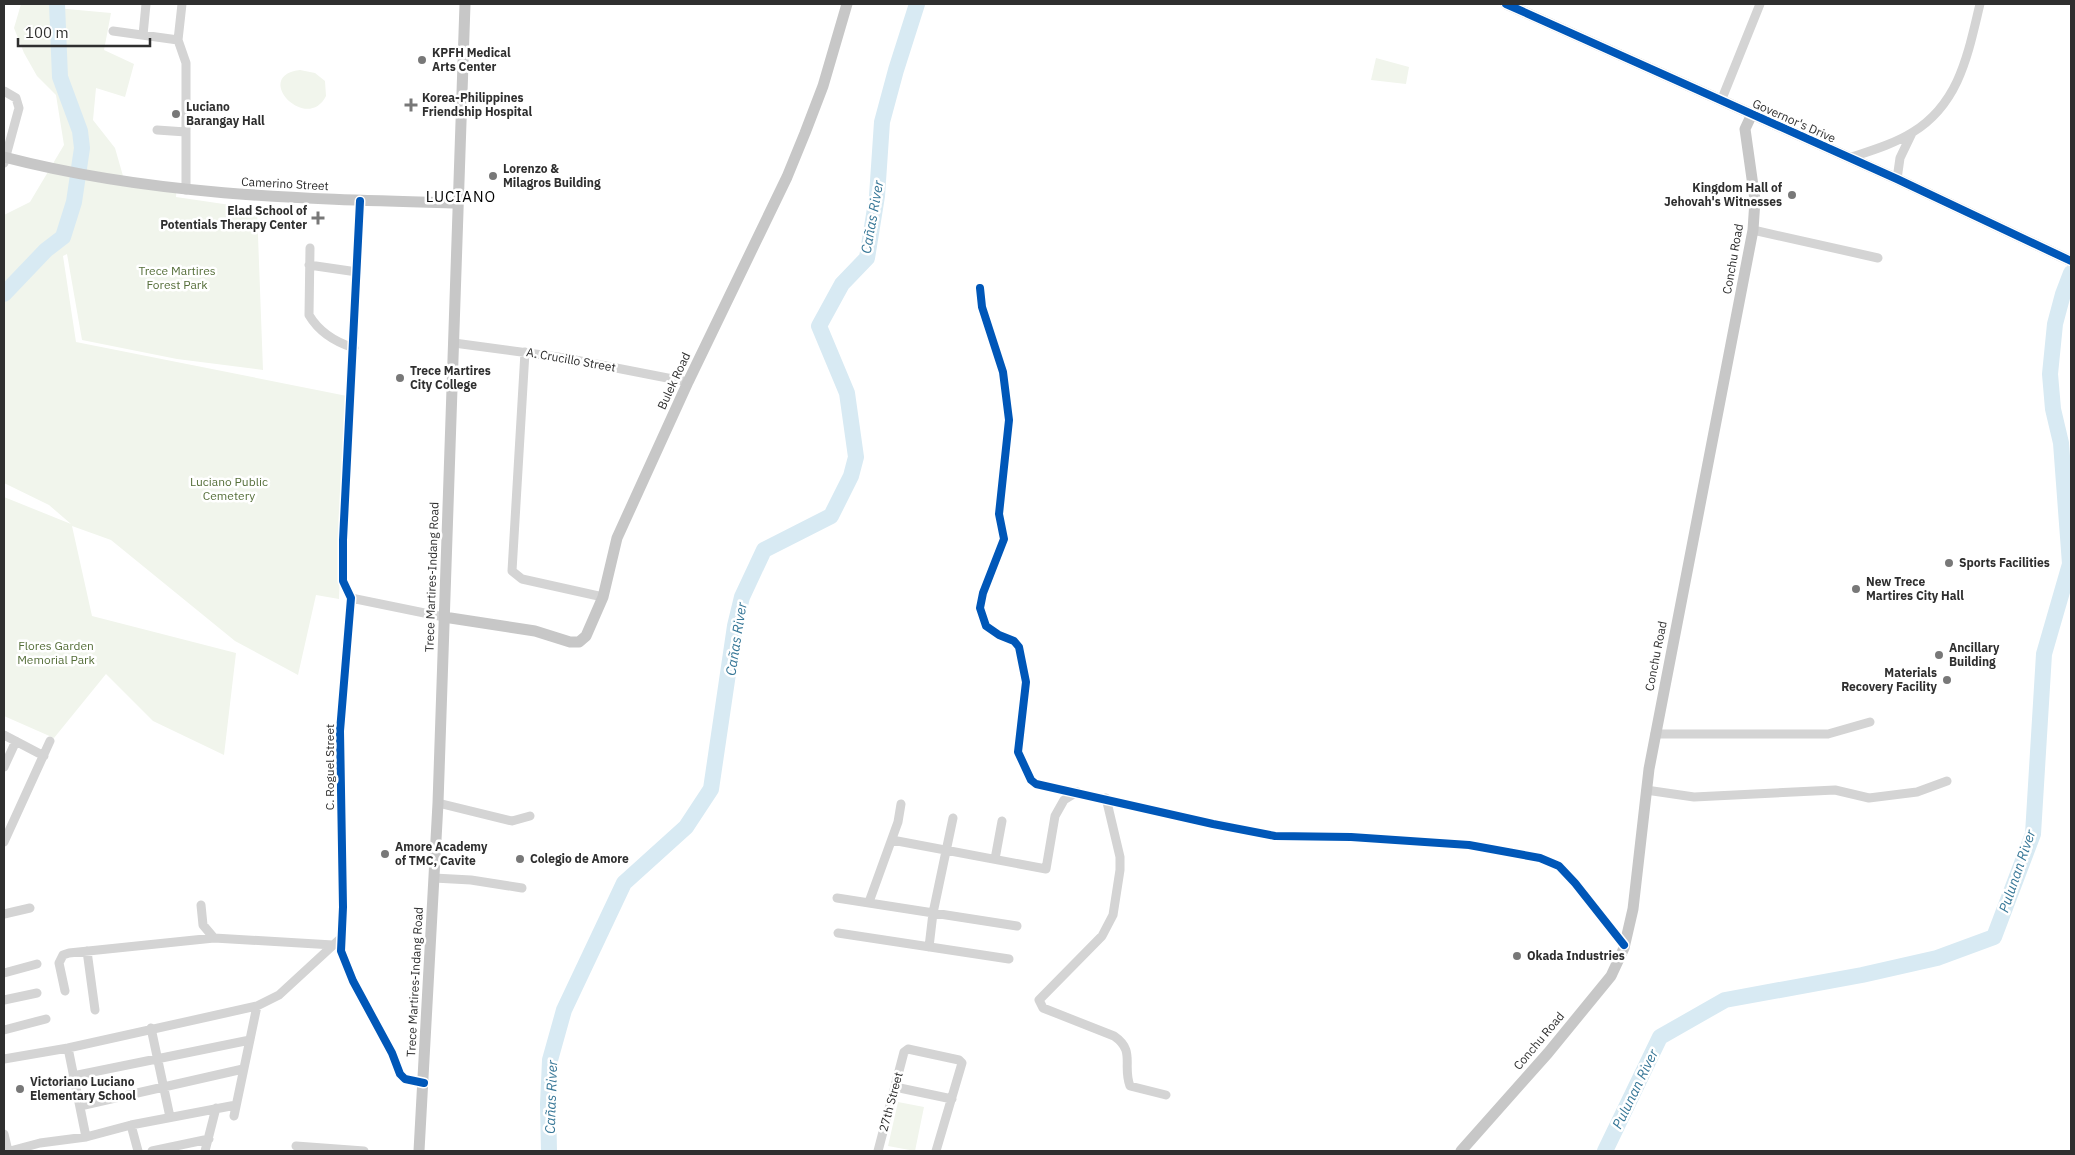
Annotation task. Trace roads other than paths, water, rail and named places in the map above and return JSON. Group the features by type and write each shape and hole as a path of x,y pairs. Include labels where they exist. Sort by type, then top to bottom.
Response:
{"main road":[{"name":"Trece Martires-Indang Road","path":"419,1151 438,803 465,4"},
{"name":"Bulek Road","path":"444,617 535,631 574,643 586,636 603,597 617,538 688,382 787,177 823,86 847,4"},
{"name":"Governor's Drive","path":"1506,4 1849,158 2071,261"},
{"name":"Conchu Road","path":"1461,1151 1548,1054 1605,984 1611,976 1624,946 1633,909 1646,790 1655,734 1753,230 1755,200 1745,129 1752,114"},
{"name":"Camerino Street","path":"4,159 52,170 113,180 255,197 457,202"}],"street":[{"path":"143,35 146,4"},
{"path":"182,4 178,40 186,63 186,190"},
{"path":"1721,101 1760,4"},
{"path":"1849,158 1912,133 1940,110 1954,91 1963,69 1980,4"},
{"path":"113,32 178,40"},
{"path":"4,91 16,98 19,108 4,159"},
{"path":"157,130 186,132"},
{"path":"1897,180 1900,158 1912,133"},
{"path":"360,201 343,540 343,581 351,598 444,617"},
{"path":"1753,230 1878,258"},
{"path":"310,248 309,315 337,342 354,348"},
{"path":"309,265 357,272"},
{"path":"980,288 982,307 1003,372 1009,420 999,514 1004,539 983,593 980,608 986,626 998,635 1014,641 1019,647 1026,682 1018,752 1031,780 1036,784 1275,836 1352,837 1469,846 1540,858 1558,866 1575,882 1624,946"},
{"name":"A. Crucillo Street","path":"454,344 525,352 688,382"},
{"path":"525,352 512,571 522,579 603,597"},
{"name":"C. Roguel Street","path":"351,598 340,731 341,951 346,968 390,1049 400,1074 405,1079 424,1083"},
{"path":"1655,734 1828,734 1870,722"},
{"path":"4,735 44,756"},
{"path":"4,767 16,741"},
{"path":"5,838 50,741"},
{"path":"1646,790 1694,797 1835,790 1869,798 1917,792 1947,781"},
{"path":"892,840 1046,869 1055,816 1064,800 1077,792"},
{"path":"1106,798 1120,857 1120,870 1113,915 1102,936 1039,1000 1043,1008 1114,1036 1123,1042 1127,1052 1130,1086 1166,1095"},
{"path":"438,803 512,821 530,816"},
{"path":"869,902 898,822 901,804"},
{"path":"929,947 933,913 954,818"},
{"path":"995,859 1002,821"},
{"path":"434,878 471,880 522,888"},
{"path":"837,898 1018,926"},
{"path":"201,905 203,926 214,938"},
{"path":"4,914 30,908"},
{"path":"838,933 1009,959"},
{"path":"4,1048 6,1058 68,1048 257,1006 279,995 342,937"},
{"path":"65,991 59,963 60,958 69,953 214,938 333,946"},
{"path":"87,951 95,1010"},
{"path":"4,973 37,964"},
{"path":"4,1000 37,992"},
{"path":"234,1116 257,1006"},
{"path":"4,1030 46,1019"},
{"path":"152,1028 166,1088 170,1117"},
{"path":"73,1076 250,1040"},
{"path":"68,1048 86,1137"},
{"name":"27th Street","path":"878,1151 904,1052 908,1049 959,1060 962,1064 952,1099"},
{"path":"80,1106 244,1069"},
{"path":"895,1087 952,1099 936,1151"},
{"path":"4,1134 9,1151 41,1147 131,1125 236,1105"},
{"path":"205,1151 216,1108"},
{"path":"131,1125 138,1151"},
{"path":"152,1151 173,1149 209,1139"},
{"path":"296,1146 364,1151"}],"waterway":[{"path":"4,294 46,250 63,237 74,202 82,148 80,131 60,77 57,4"},
{"name":"Cañas River","path":"549,1151 548,1104 550,1060 564,1010 624,883 686,827 711,789 735,626 742,597 764,550 831,516 851,476 856,457 847,393 819,326 842,284 867,258 877,196 882,122 917,4"},
{"name":"Pulunan River","path":"1605,1151 1660,1037 1725,1000 1862,975 1937,958 1994,937 2033,834 2044,654 2070,564 2061,443 2053,409 2050,374 2055,324 2071,273"}],"place":[{"name":"KPFH Medical Arts Center","path":"422,60"},
{"name":"Korea-Philippines Friendship Hospital","path":"411,105"},
{"name":"Luciano Barangay Hall","path":"176,114"},
{"name":"Lorenzo & Milagros Building","path":"493,176"},
{"name":"Kingdom Hall of Jehovah's Witnesses","path":"1792,195"},
{"name":"Elad School of Potentials Therapy Center","path":"318,218"},
{"name":"Trece Martires City College","path":"400,378"},
{"name":"Sports Facilities","path":"1949,563"},
{"name":"New Trece Martires City Hall","path":"1856,589"},
{"name":"Ancillary Building","path":"1939,655"},
{"name":"Materials Recovery Facility","path":"1947,680"},
{"name":"Amore Academy of TMC, Cavite","path":"385,854"},
{"name":"Colegio de Amore","path":"520,859"},
{"name":"Okada Industries","path":"1517,956"},
{"name":"Victoriano Luciano Elementary School","path":"20,1089"}],"district":[{"name":"LUCIANO","path":"461,197"}],"park label":[{"name":"Trece Martires Forest Park","path":"177,278"},
{"name":"Luciano Public Cemetery","path":"229,489"},
{"name":"Flores Garden Memorial Park","path":"56,653"}]}
